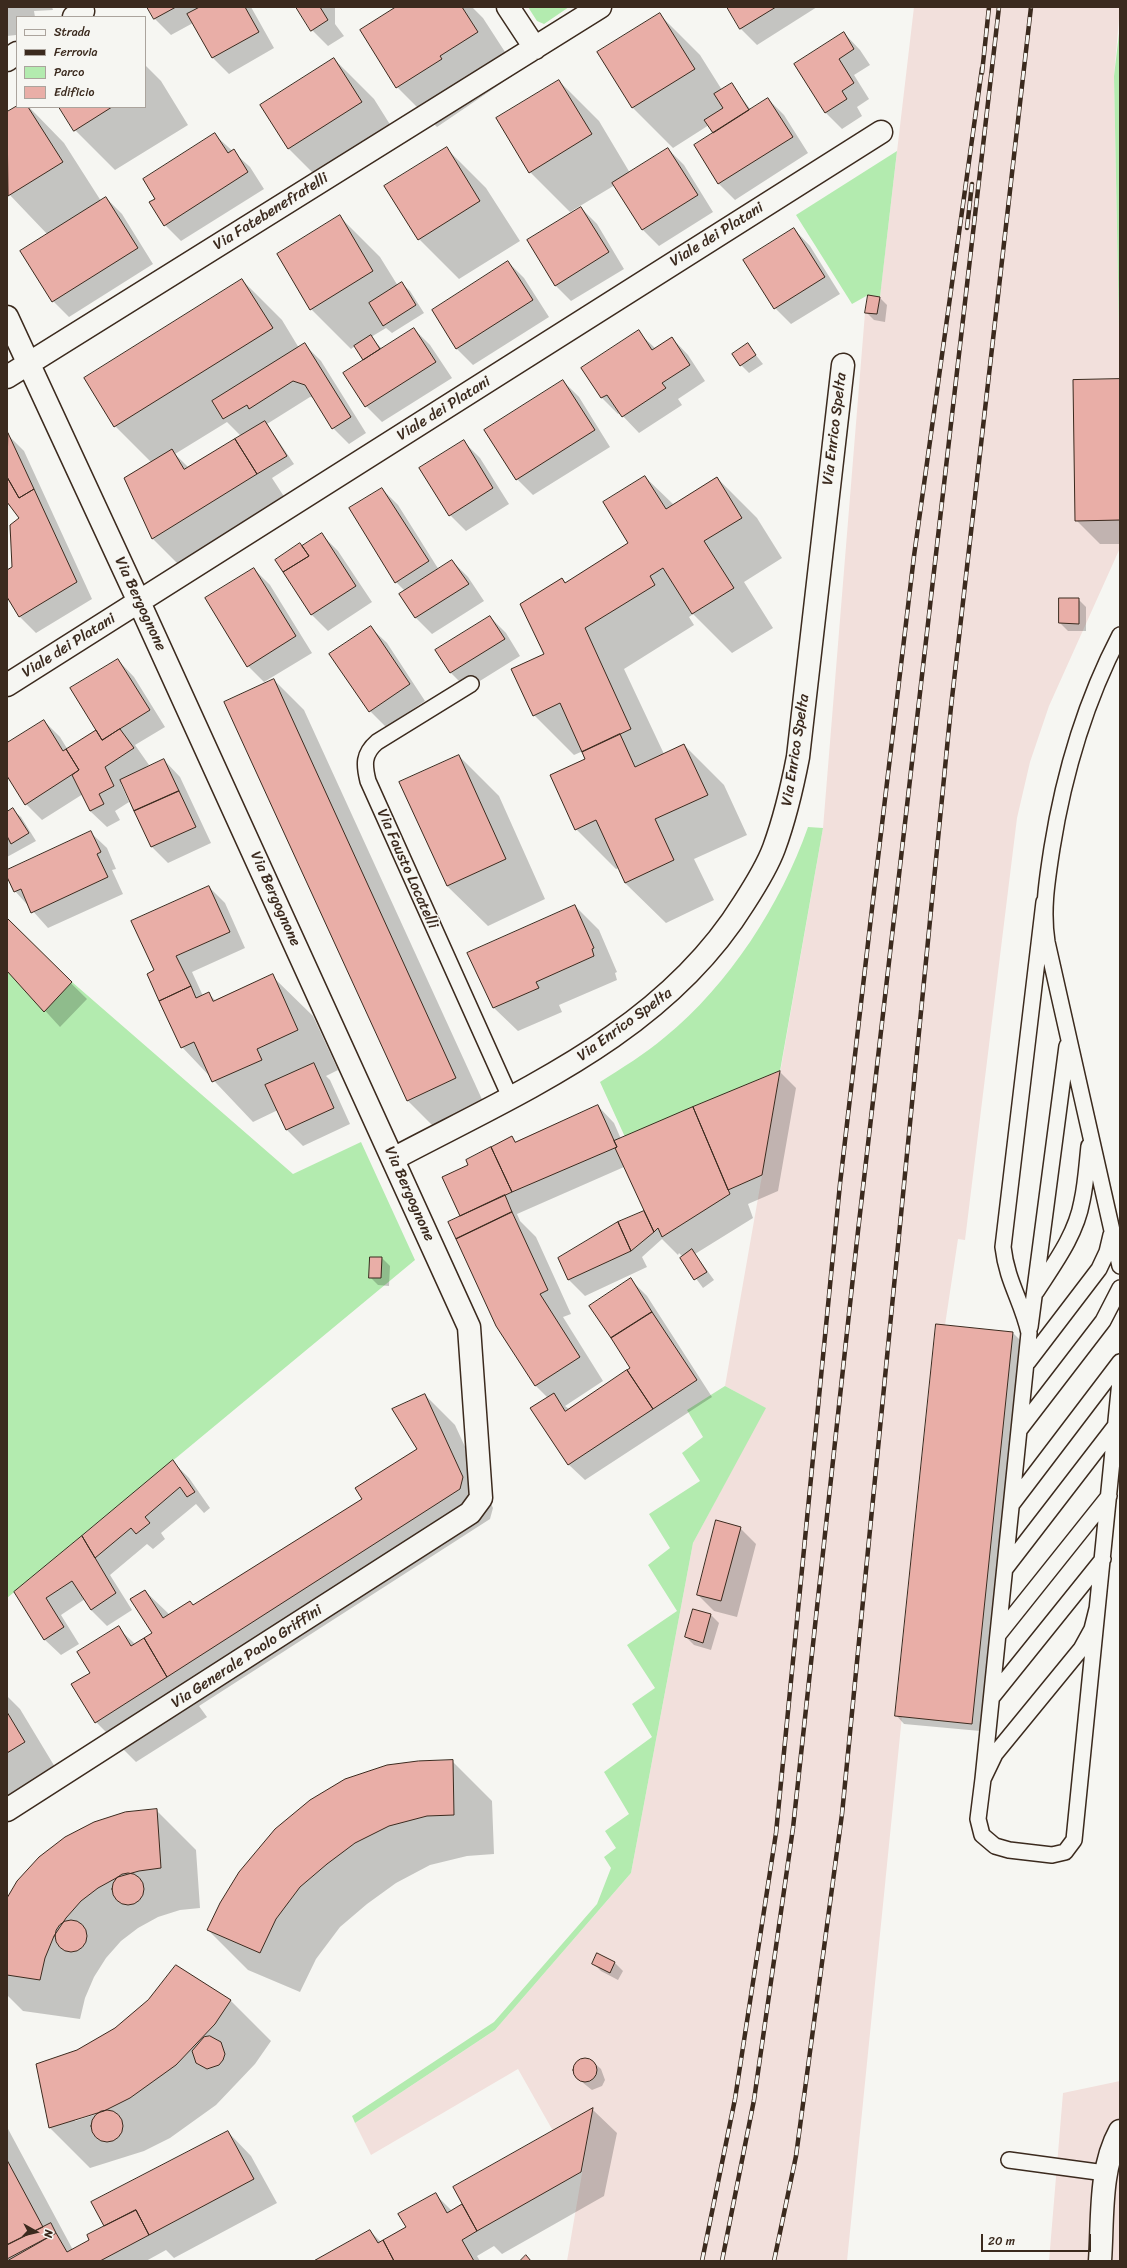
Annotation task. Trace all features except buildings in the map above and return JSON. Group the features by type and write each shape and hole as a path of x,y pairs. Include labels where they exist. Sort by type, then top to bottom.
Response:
{"street":[{"path":"508,7 535,48"},
{"name":"Via Fatebenefratelli","path":"7,377 600,7"},
{"path":"7,60 16,54"},
{"name":"Viale dei Platani","path":"7,685 880,132"},
{"name":"Via Bergognone","path":"7,317 140,602 469,1327 481,1498"},
{"name":"Via Enrico Spelta","path":"393,1159 573,1063 612,1038 673,990 703,959 731,925 754,888 774,849 788,807 798,757 843,365"},
{"name":"Via Generale Paolo Griffini","path":"7,1810 470,1513 481,1498"},
{"path":"1100,2261 1105,2173 1115,2140 1120,2131"}],"lane":[{"path":"1029,1333 1025,1317 1011,1286 1005,1266 1004,1247 1044,902 1060,799 1074,746 1088,704 1120,634"},
{"name":"Via Fausto Locatelli","path":"471,684 377,742 370,748 365,756 365,768 368,781 510,1097"},
{"path":"1044,902 1047,942 1120,1266"},
{"path":"1068,1035 1029,1333 1028,1362 978,1819 982,1835 995,1846 1009,1850 1052,1855 1065,1852 1074,1840 1120,1381"},
{"path":"1034,1295 1066,1244 1076,1223 1082,1202 1090,1133"},
{"path":"1028,1362 1099,1269 1107,1252 1112,1230"},
{"path":"1020,1430 1103,1321 1120,1288"},
{"path":"1012,1504 1120,1362"},
{"path":"1005,1568 1116,1425"},
{"path":"998,1635 1109,1496"},
{"path":"992,1697 1103,1559"},
{"path":"982,1779 995,1754 1081,1650 1092,1629 1098,1609"},
{"path":"1010,2160 1105,2173"}],"shaded area":[{"path":"914,7 1120,7 1114,76 1120,379 1120,548 1049,706 1030,762 1017,818 965,1240 958,1239 945,1325 936,1325 895,1716 902,1716 847,2261 567,2261 593,2109 553,2131 518,2069 371,2155 355,2123 495,2030 631,1873 693,1543 765,1408 725,1386 823,828 865,313 868,295 880,296"},
{"path":"1120,2081 1120,2261 1049,2261 1063,2093"}],"green space":[{"path":"528,7 569,7 544,24 537,21"},
{"path":"1120,25 1120,379 1114,76"},
{"path":"897,151 880,297 868,295 852,304 796,215"},
{"path":"808,827 823,828 780,1071 625,1137 600,1082 665,1037 711,993 731,968 768,914 797,856"},
{"path":"7,918 72,982 293,1174 361,1142 415,1260 7,1598"},
{"path":"725,1386 766,1408 693,1543 631,1873 495,2030 355,2123 352,2116 494,2022 597,1904 611,1868 604,1857 616,1848 605,1831 629,1814 604,1772 652,1737 632,1704 655,1688 627,1645 677,1611 648,1565 670,1548 649,1514 700,1481 682,1453 703,1437 687,1410"}],"railway":[{"path":"982,73 989,7"},
{"path":"722,2261 754,2100 793,1828 858,1231 999,7"},
{"path":"774,2261 796,2156 842,1814 951,707 1031,7"},
{"path":"702,2261 735,2099 776,1833 840,1184 873,900 914,556 982,68"},
{"path":"967,228 972,184"}]}
